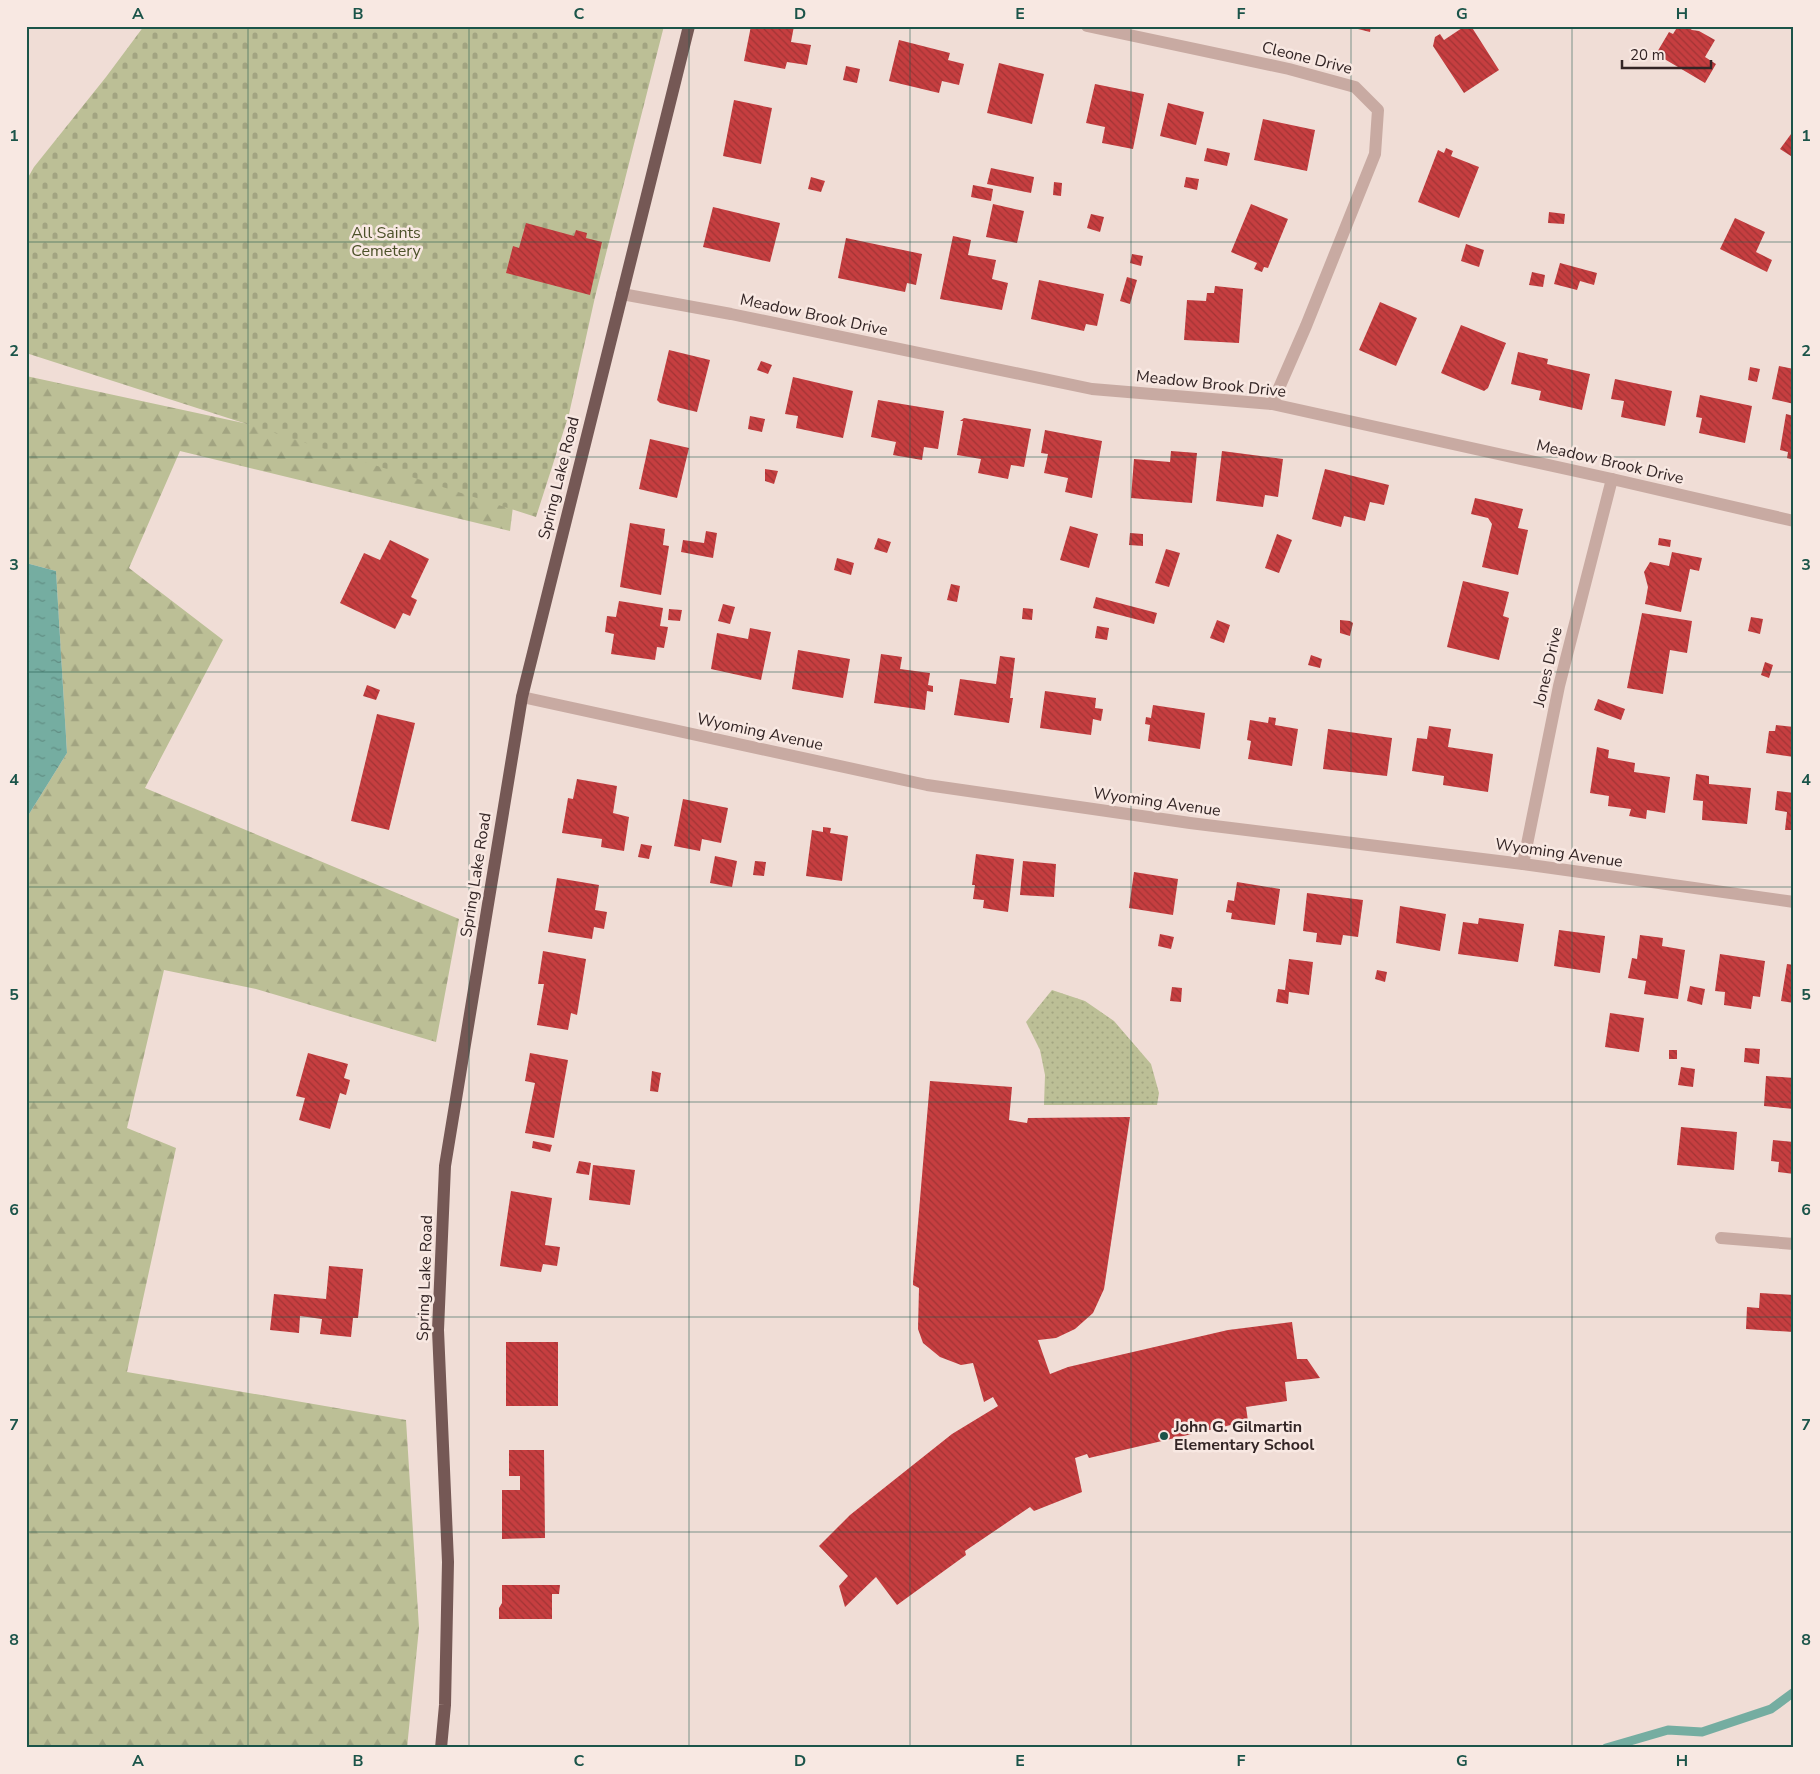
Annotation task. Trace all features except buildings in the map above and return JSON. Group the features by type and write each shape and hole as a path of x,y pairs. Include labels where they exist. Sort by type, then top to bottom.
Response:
{"main road":[{"name":"Spring Lake Road","path":"441,1748 446,1705 448,1562 438,1330 445,1166 522,696 689,26"}],"street":[{"name":"Cleone Drive","path":"1087,26 1289,69 1355,87 1378,110 1375,154 1306,326 1272,404"},
{"name":"Meadow Brook Drive","path":"622,294 731,314 1092,389 1272,404 1794,521"},
{"name":"Jones Drive","path":"1523,864 1559,686 1612,479"},
{"name":"Wyoming Avenue","path":"522,696 926,785 1190,824 1523,864 1794,902"},
{"path":"1721,1238 1794,1244"}],"green space":[{"name":"All Saints Cemetery","path":"144,26 664,26 595,297 569,414 536,517 26,353 26,181 34,167"},
{"path":"26,376 516,482 510,531 180,451 129,568 223,640 145,788 459,919 436,1042 256,989 164,970 127,1128 176,1148 127,1372 406,1420 419,1628 407,1748 26,1748 26,819 67,753 56,571 26,563"},
{"path":"1052,990 1085,1001 1114,1021 1151,1064 1159,1093 1157,1105 1044,1105 1045,1075 1040,1050 1026,1022"}],"water":[{"path":"26,563 56,571 67,753 26,819"}],"waterway":[{"path":"1606,1748 1668,1730 1702,1732 1771,1709 1794,1692"}],"place":[{"name":"John G. Gilmartin Elementary School","path":"1164,1436"}]}
